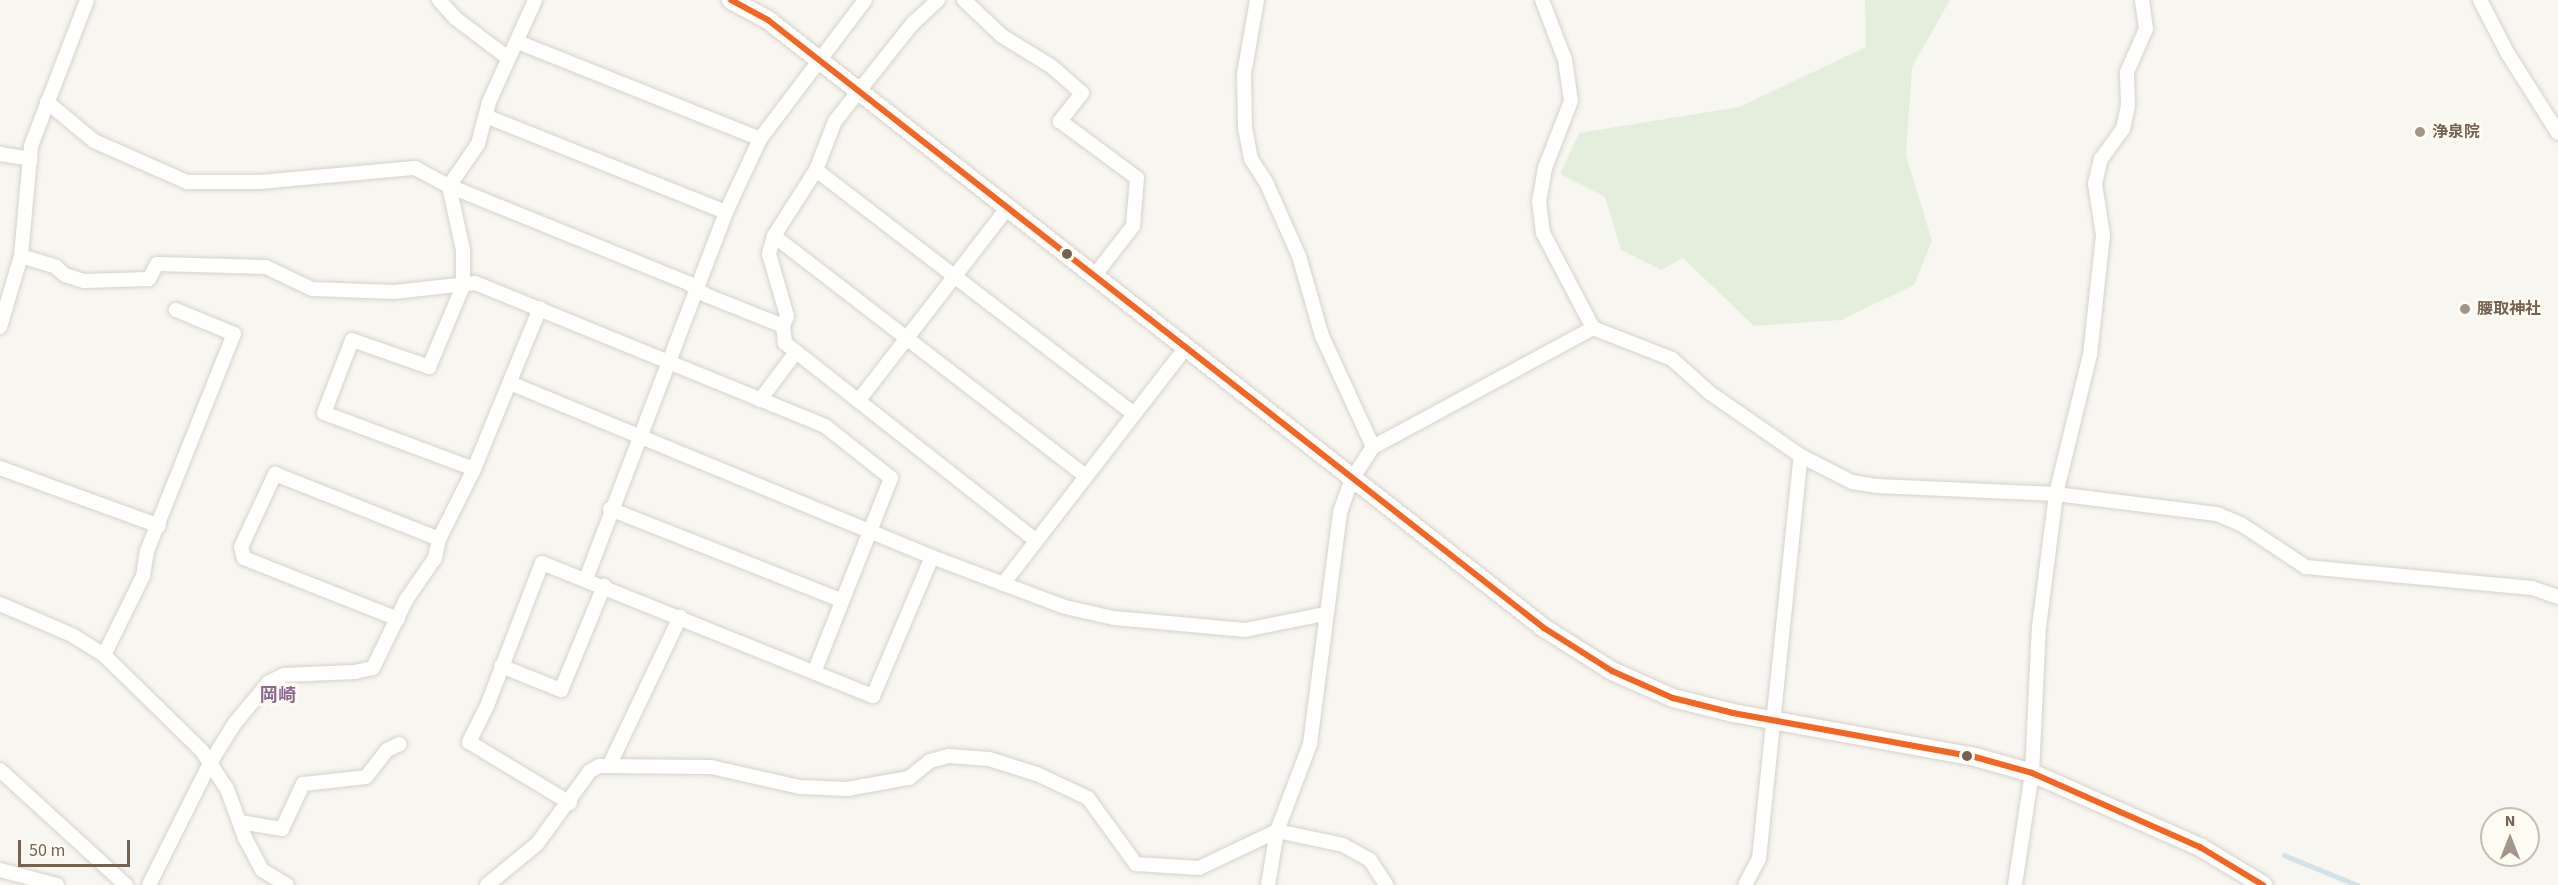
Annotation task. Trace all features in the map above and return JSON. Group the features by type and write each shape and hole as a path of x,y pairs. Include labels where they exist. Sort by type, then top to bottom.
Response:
{"street":[{"path":"0,327 21,256 31,146 87,0"},
{"path":"439,0 455,18 508,58"},
{"path":"474,469 324,413 352,340 429,367 463,286 463,250 449,186 478,144 488,117 489,102 535,0"},
{"path":"731,0 768,20 1544,628 1611,671 1673,698 1773,720 1975,757 2032,773 2200,847 2263,885"},
{"path":"938,0 914,23 835,121 816,170 774,236 769,254 787,316 783,326 785,344 1035,540"},
{"path":"964,0 1002,36 1051,66 1082,93 1060,121 1137,178 1133,226 1095,275"},
{"path":"1257,0 1244,74 1245,129 1251,159 1266,183 1299,256 1322,336 1373,447"},
{"path":"1542,0 1565,60 1571,101 1545,168 1539,201 1543,233 1593,327 1672,359 1710,393 1801,456 1852,482 1878,486 2056,494 2217,514 2241,524 2306,567 2532,588 2558,597"},
{"path":"2015,885 2032,773 2039,627 2056,494 2090,355 2103,235 2095,184 2101,159 2123,129 2128,105 2127,72 2146,30 2142,0"},
{"path":"2480,0 2508,54 2558,133"},
{"path":"586,579 610,509 726,212 760,140 857,3"},
{"path":"518,42 760,140"},
{"path":"47,102 94,141 187,182 260,182 415,168 449,186 783,326"},
{"path":"488,117 726,212"},
{"path":"0,154 31,159"},
{"path":"816,170 1134,413"},
{"path":"859,400 1008,207"},
{"path":"774,236 1084,475"},
{"path":"21,256 56,267 65,275 84,281 149,279 157,264 266,267 312,289 394,292 475,283 825,426 891,478 814,672"},
{"path":"148,885 210,763 235,723 268,682 284,675 355,672 374,668 406,600 435,558 439,539 474,469 540,308"},
{"path":"104,655 143,576 147,551 159,526 234,334 176,310"},
{"path":"1268,885 1277,831 1310,744 1324,614 1340,512 1352,478 1373,447 1593,327"},
{"path":"1003,584 1084,475 1186,347"},
{"path":"760,400 796,352"},
{"path":"510,383 870,529 932,557 1065,607 1114,618 1245,630 1324,614"},
{"path":"1745,885 1759,860 1801,456"},
{"path":"0,468 159,526"},
{"path":"398,619 244,558 241,547 275,474 439,539"},
{"path":"610,509 841,600"},
{"path":"570,803 470,742 542,563 873,696 932,557"},
{"path":"501,666 561,690 603,586"},
{"path":"0,604 72,634 104,655 202,751 240,822 262,870 286,885"},
{"path":"610,764 680,617"},
{"path":"240,822 282,829 303,784 366,777 387,750 400,744"},
{"path":"487,885 537,844 570,803 590,771 610,764 711,767 800,787 847,789 909,778 930,761 949,756 989,759 1037,774 1088,798 1136,864 1199,868 1277,831 1342,845 1370,860 1386,885"},
{"path":"0,770 126,885"},
{"path":"0,870 57,885"}],"green space":[{"path":"1865,0 1950,0 1912,67 1906,155 1932,241 1914,285 1841,320 1754,326 1683,258 1661,270 1621,250 1605,197 1560,174 1579,133 1739,107 1866,47"}],"waterway":[{"path":"2284,855 2357,885"}],"transit line":[{"path":"731,0 768,20 1544,628 1612,671 1673,698 1733,713 1975,757 2032,773 2200,847 2263,885"}],"place":[{"name":"浄泉院","path":"2420,132"},
{"name":"腰取神社","path":"2465,309"}],"district":[{"name":"岡崎","path":"278,696"}]}
